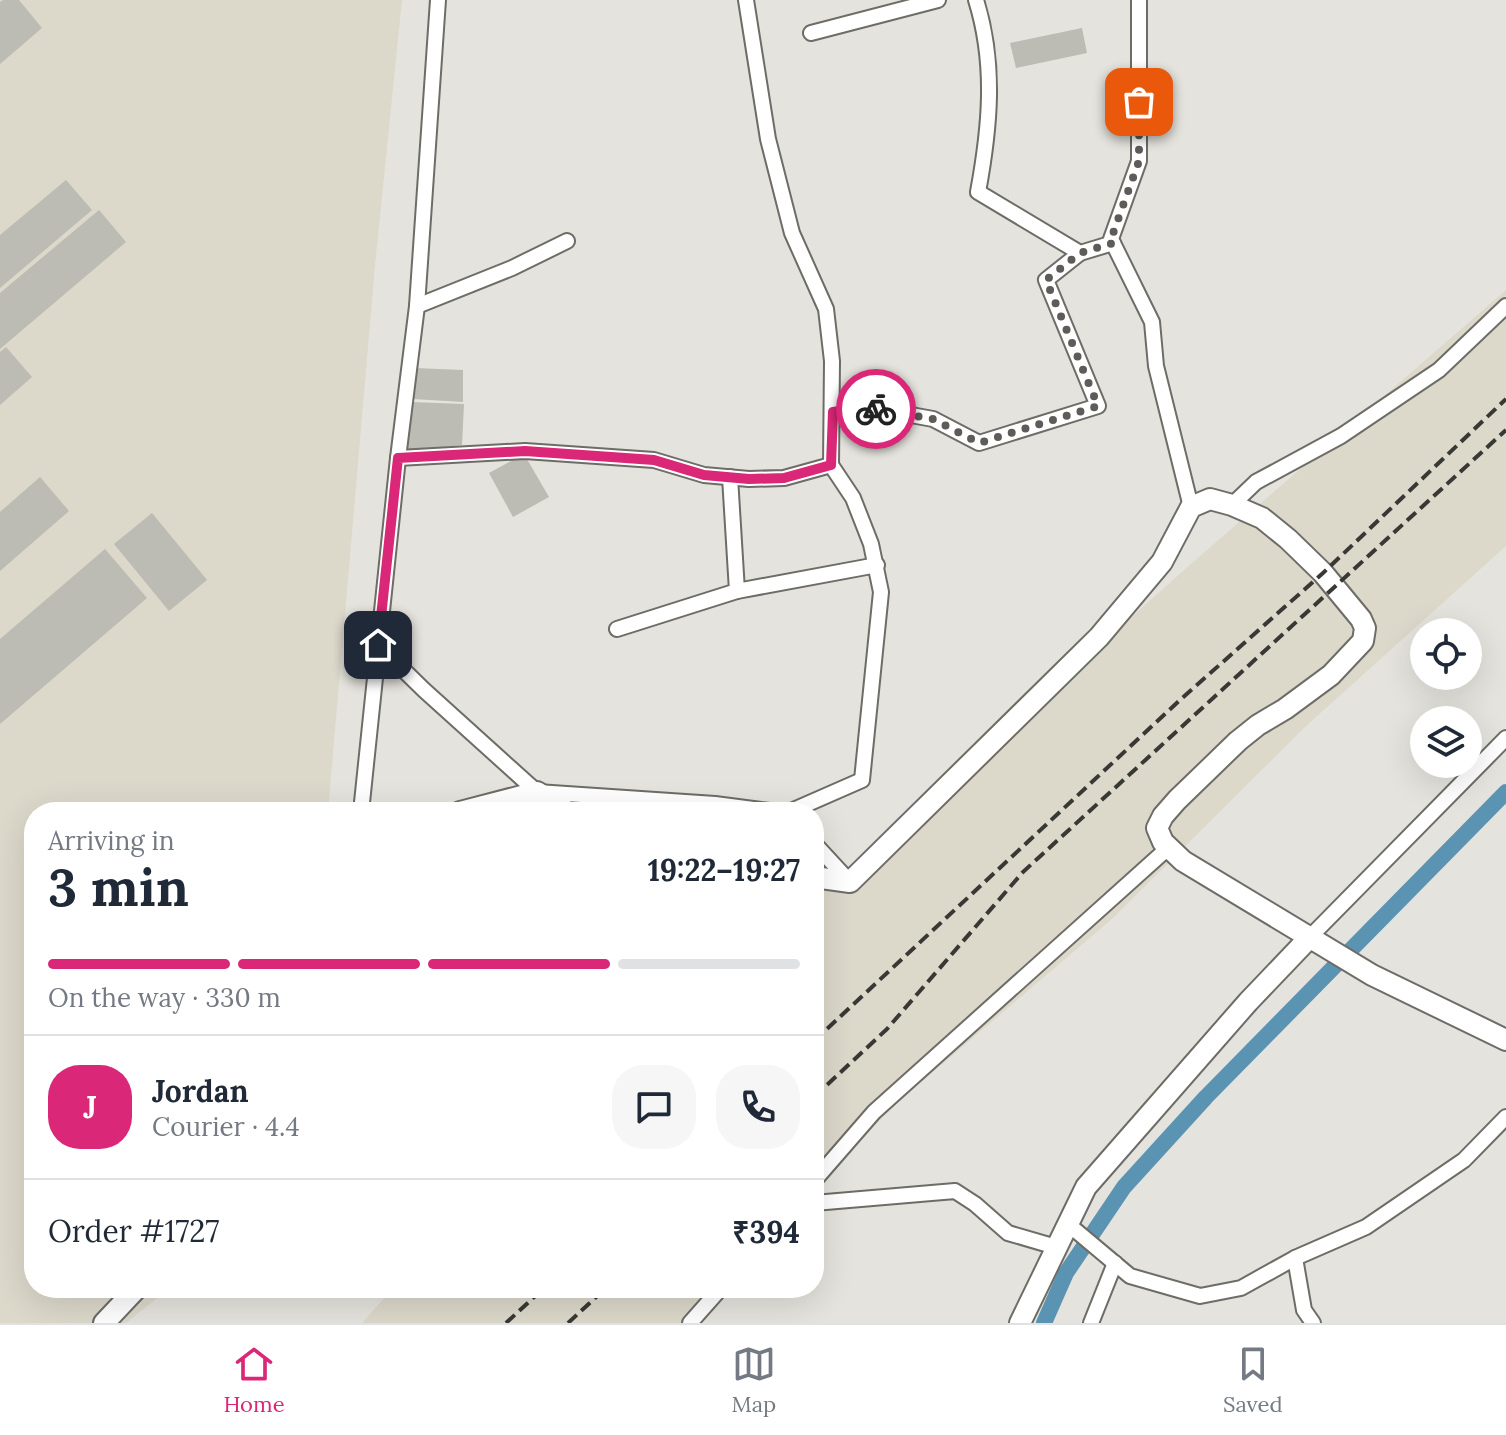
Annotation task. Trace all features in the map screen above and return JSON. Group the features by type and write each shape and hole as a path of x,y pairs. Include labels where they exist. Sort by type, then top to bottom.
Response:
{"street":[{"path":"362,802 417,306 438,0"},
{"path":"746,0 768,139 792,233 826,309 832,361 831,465 853,498 877,565 881,592 862,780 812,802"},
{"path":"811,33 938,0"},
{"path":"976,0 985,28 990,72 987,145 978,192 1080,253"},
{"path":"1139,0 1139,161 1111,239 1152,322 1156,366 1191,507"},
{"path":"417,306 512,268 567,241"},
{"path":"833,412 867,407 933,419 979,443 1098,406 1046,280 1080,253 1113,243"},
{"path":"1232,505 1256,482 1341,436 1439,370 1506,306"},
{"path":"398,458 525,451 654,460 704,475 784,478 831,465"},
{"path":"730,477 737,591"},
{"path":"850,882 1099,637 1162,562 1191,507 1210,499 1262,518 1288,539 1323,573 1365,628 1363,641 1331,675 1238,741 1177,800 1157,828 1163,842 1196,869 1372,975 1506,1040"},
{"path":"617,629 737,591 877,565"},
{"path":"378,645 537,792 552,802"},
{"path":"1020,1323 1086,1187 1248,1002 1506,738"},
{"path":"498,802 537,792 685,802"},
{"path":"824,1170 874,1112 1168,848"},
{"path":"824,854 850,882"},
{"path":"824,878 850,882"},
{"path":"1068,1224 1130,1276 1200,1296 1241,1288 1295,1258 1366,1227 1464,1160 1506,1117"},
{"path":"824,1202 955,1191 1008,1233 1056,1247"},
{"path":"1295,1258 1304,1310 1313,1323"},
{"path":"1091,1323 1114,1262"},
{"path":"104,1323 128,1298"},
{"path":"690,1323 712,1298"}],"shaded area":[{"path":"0,0 402,0 375,266 329,802 24,802 24,1298 157,1298 126,1323 0,1323"},
{"path":"1506,290 1506,546 1426,618 1410,618 1410,632 1305,727 1113,918 899,1101 824,1177 824,891 1192,563"},
{"path":"384,1298 705,1298 680,1323 362,1323"}],"building":[{"path":"19,0 42,28 0,64 0,2"},
{"path":"1082,28 1087,53 1016,68 1010,43"},
{"path":"66,180 92,210 0,288 0,235"},
{"path":"99,210 126,242 0,349 0,293"},
{"path":"6,347 32,377 0,405 0,352"},
{"path":"414,368 463,370 463,402 413,399"},
{"path":"411,402 464,404 462,445 407,451"},
{"path":"524,454 549,497 513,517 489,473"},
{"path":"40,477 69,511 0,571 0,512"},
{"path":"152,513 207,580 169,611 114,544"},
{"path":"105,549 147,598 0,724 0,639"}],"waterway":[{"path":"1044,1323 1066,1273 1124,1187 1206,1097 1506,792"}],"railway":[{"path":"824,1032 1180,700 1323,573 1506,399"},
{"path":"824,1088 887,1029 1023,872 1506,430"},
{"path":"506,1323 533,1298"},
{"path":"568,1323 595,1298"}],"way so far":[{"path":"876,409 933,419 979,443 1098,406 1046,280 1080,253 1113,243 1111,239 1139,161 1139,102"}],"route":[{"path":"378,645 398,458 525,451 654,460 704,475 784,478 831,465 833,412 867,407 876,409"}]}
